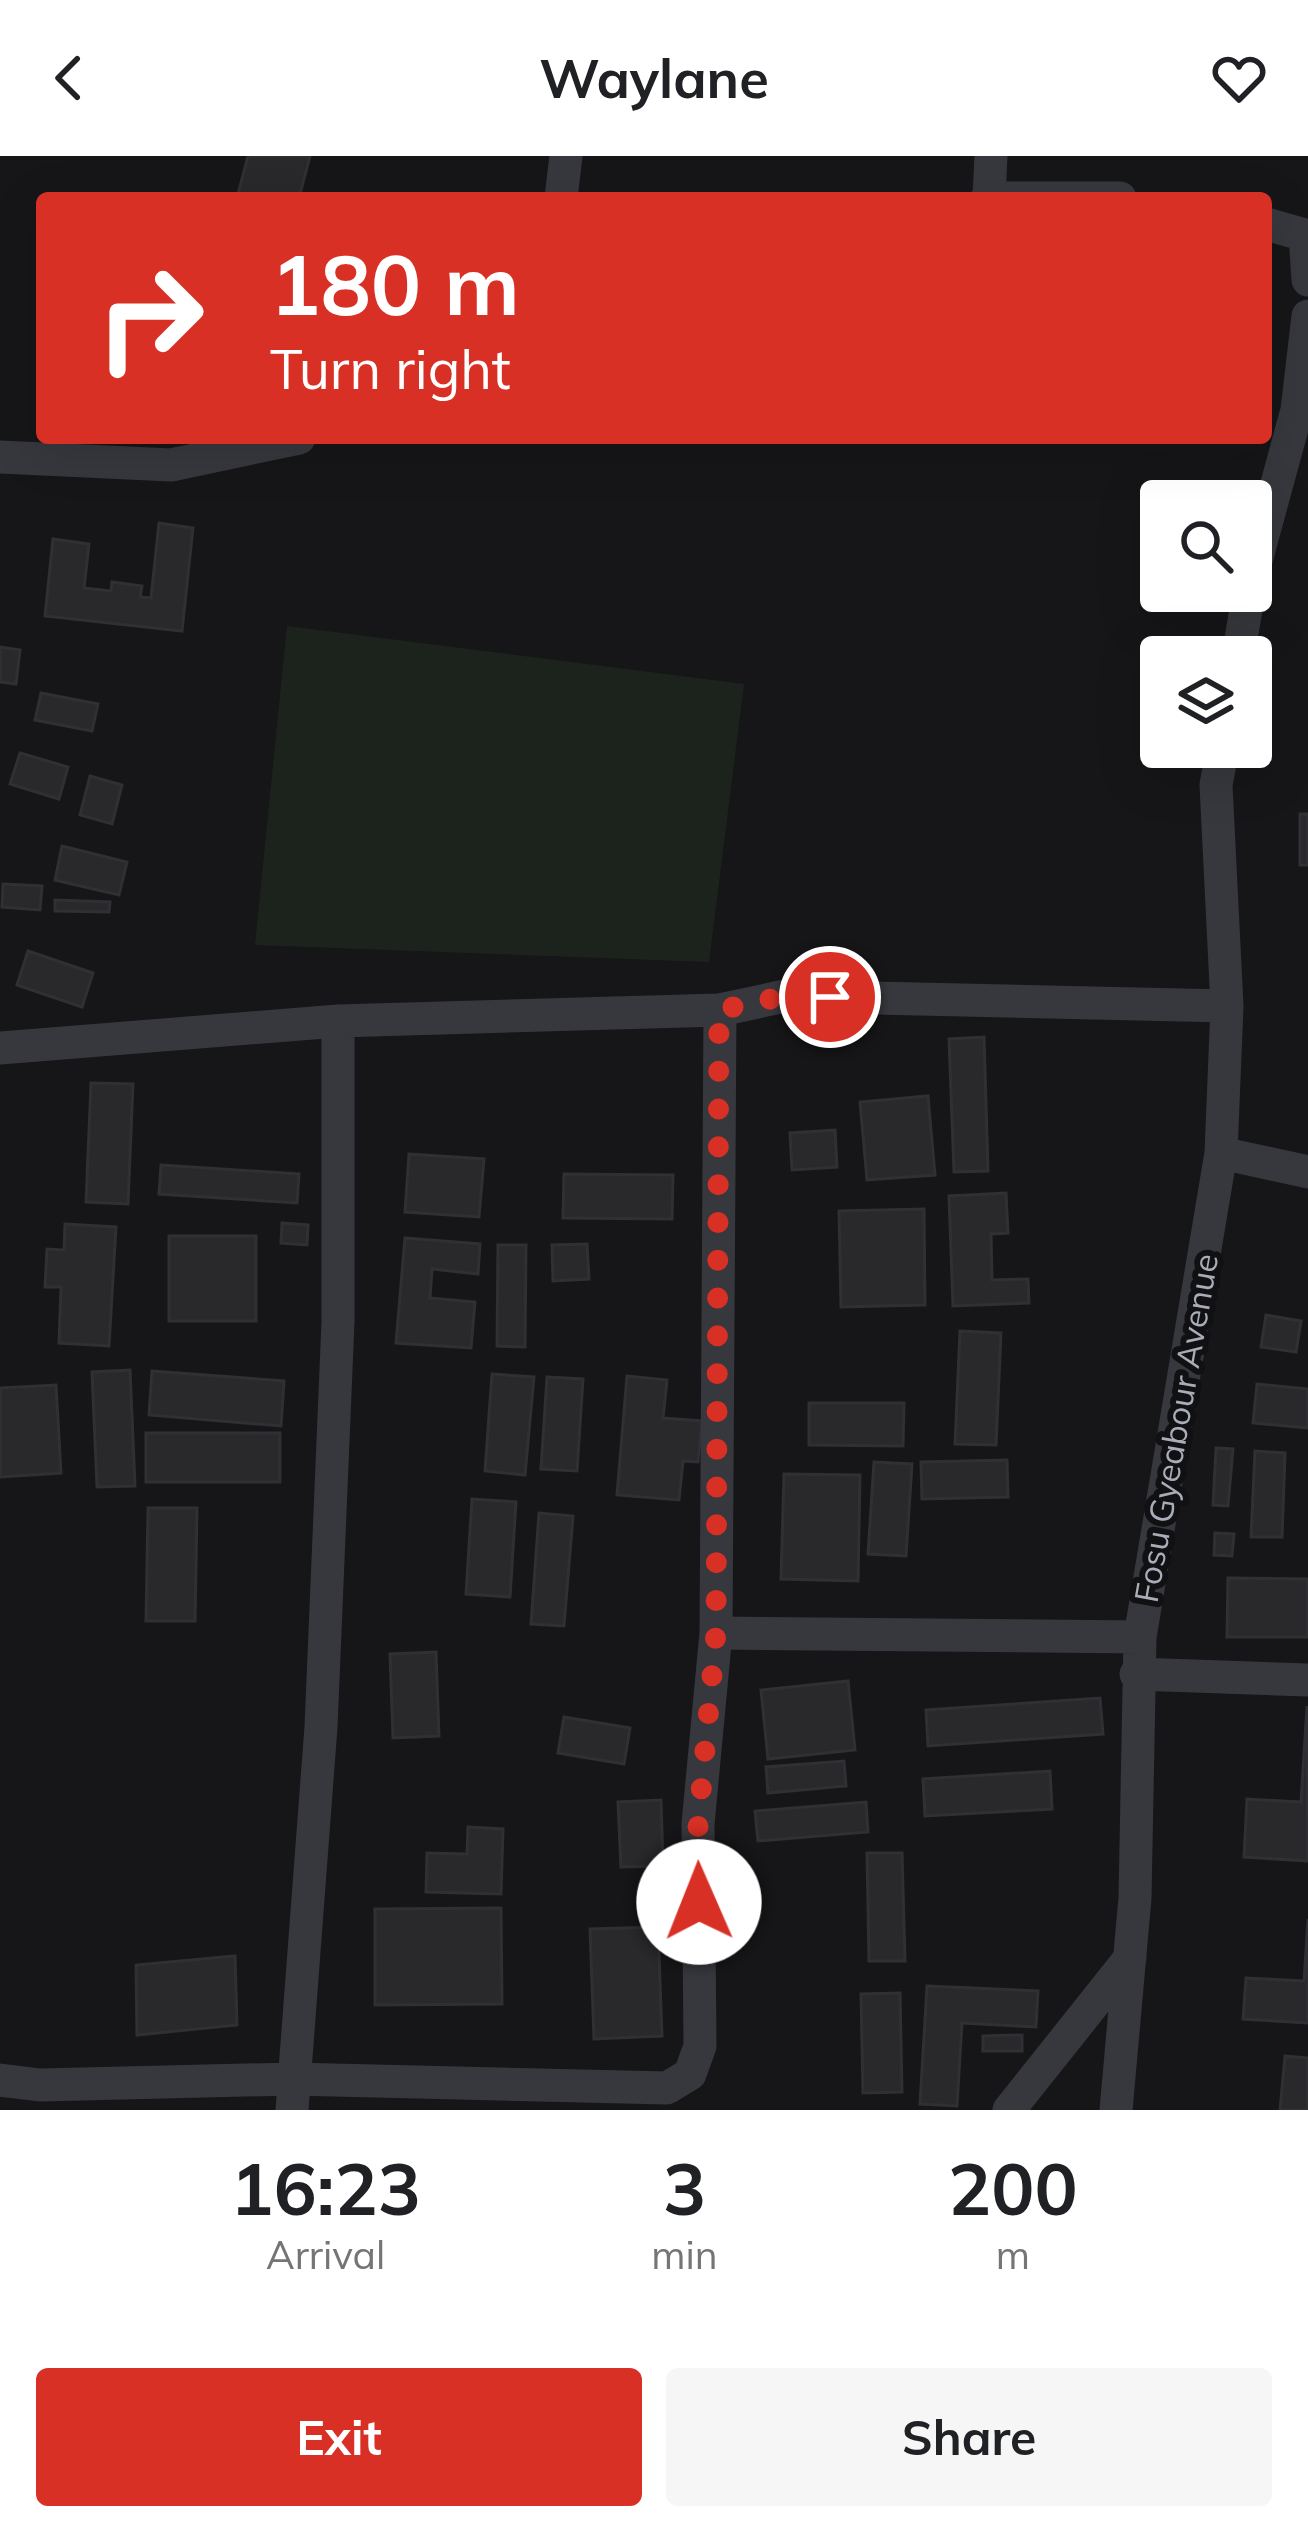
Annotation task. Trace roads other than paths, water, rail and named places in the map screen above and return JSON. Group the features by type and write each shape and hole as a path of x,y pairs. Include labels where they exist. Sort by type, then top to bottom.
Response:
{"street":[{"path":"562,192 566,156"},
{"path":"988,192 991,156"},
{"path":"1272,226 1305,235 1308,280"},
{"path":"1272,511 1303,410 1308,316"},
{"path":"0,457 171,465 271,444"},
{"name":"Fosu Gyeabour Avenue","path":"1116,2110 1135,1898 1140,1637 1221,1153 1227,1006 1216,785 1219,768"},
{"path":"0,1048 338,1021 719,1010 785,996 1227,1006"},
{"path":"0,2080 292,2094 667,2088 690,2074 700,2046 698,1824 716,1633 719,1010"},
{"path":"292,2094 323,1679 338,1322 338,1021"},
{"path":"1221,1153 1308,1172"},
{"path":"716,1633 1140,1637"},
{"path":"1136,1674 1308,1680"},
{"path":"1009,2110 1130,1958"}]}
